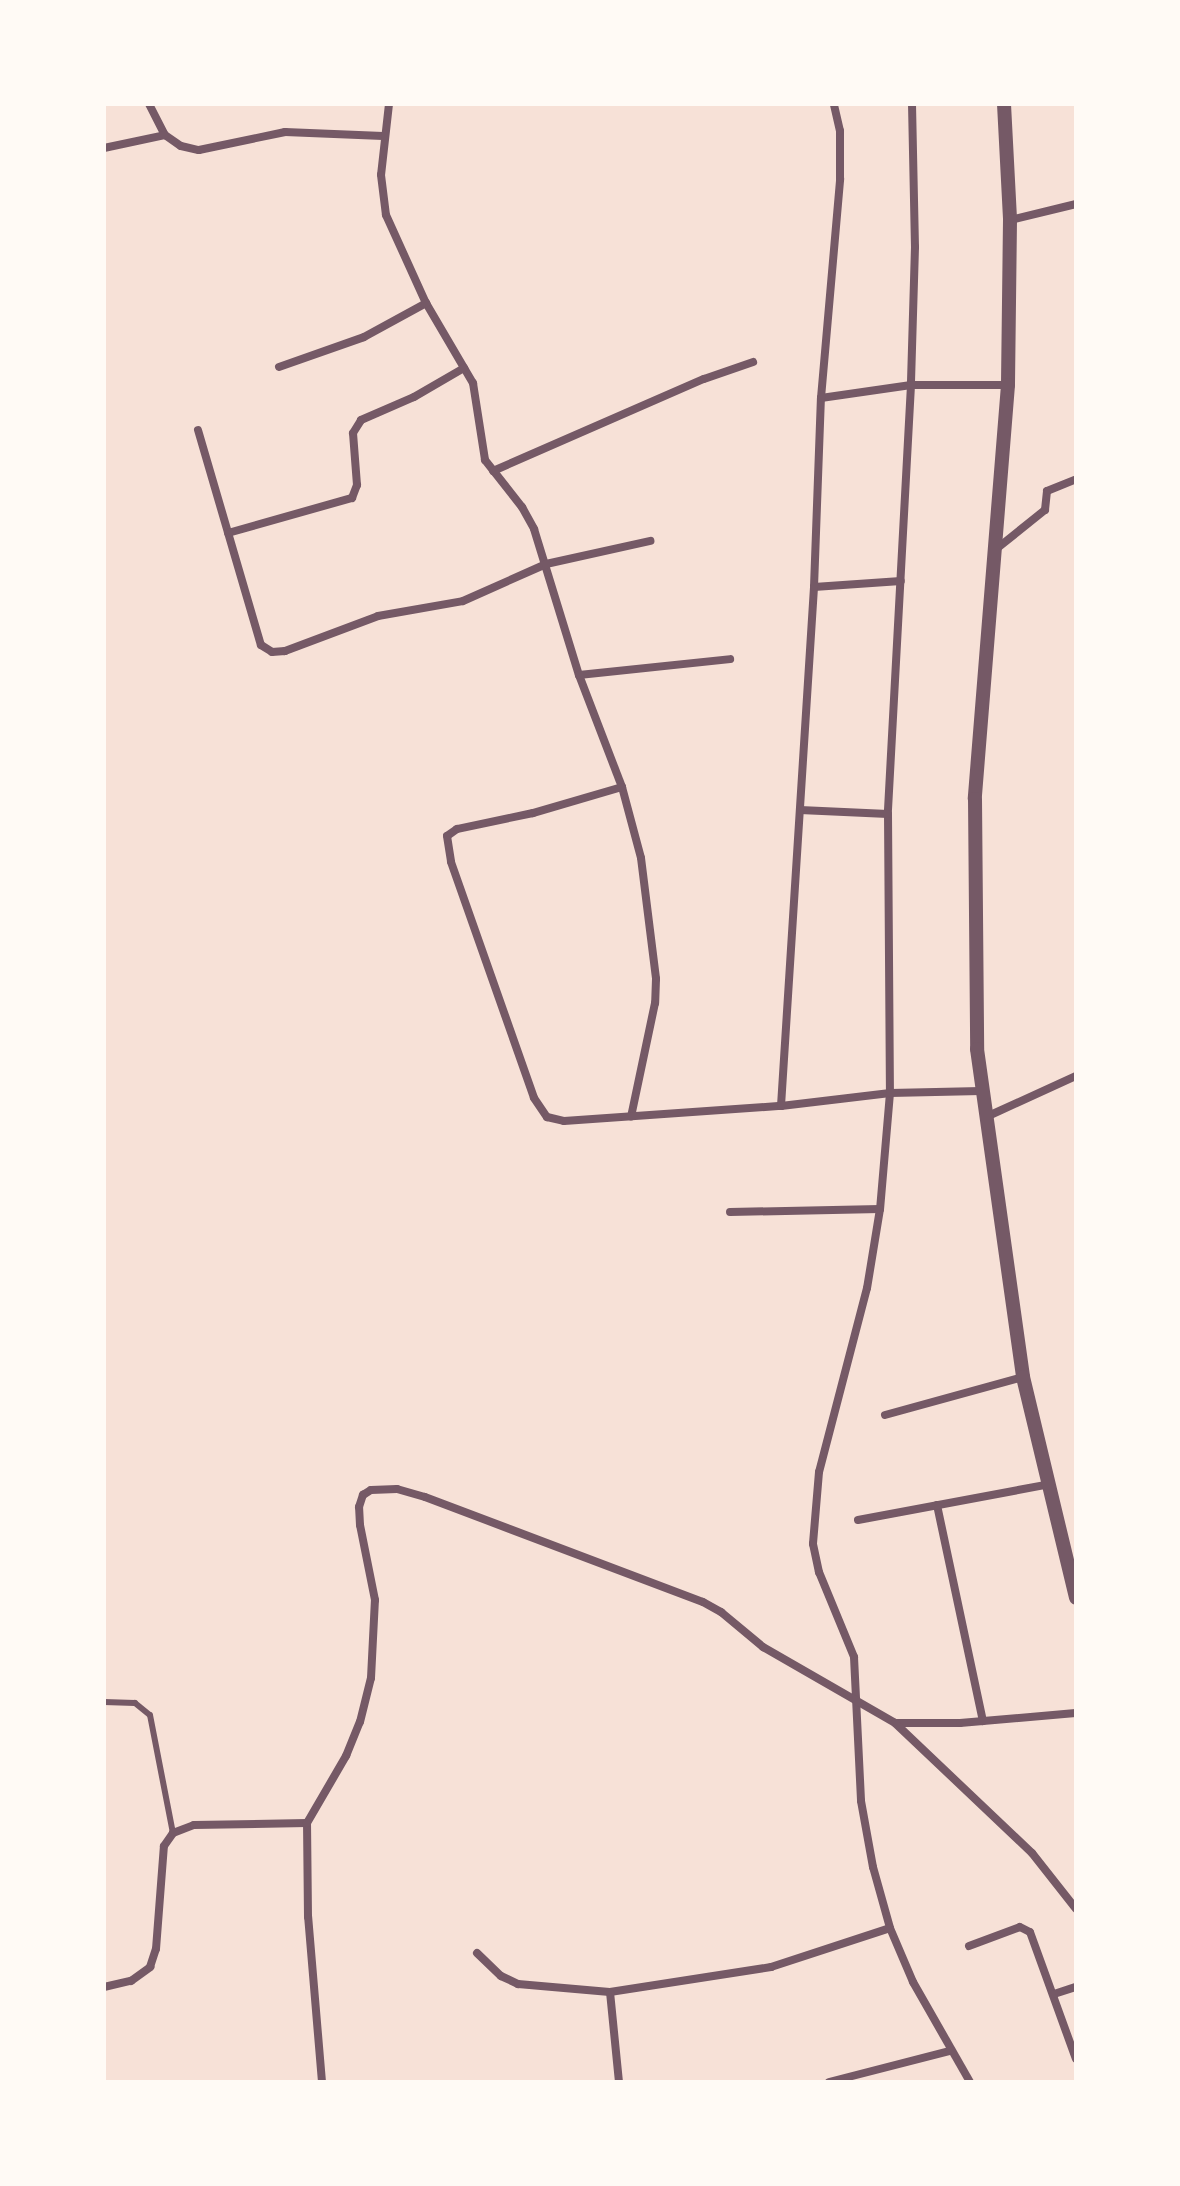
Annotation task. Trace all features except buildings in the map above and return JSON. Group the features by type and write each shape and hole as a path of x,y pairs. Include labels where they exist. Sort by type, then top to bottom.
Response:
{"street":[{"path":"149,104 165,135 181,146 199,150 285,132 383,136"},
{"path":"389,104 381,175 386,215 426,303 479,400 481,449 493,471 522,507 546,564 579,675 622,787 641,858 656,979 655,1003 631,1117"},
{"path":"781,1106 814,587 821,398 840,179 840,131 834,104"},
{"path":"912,104 915,247 911,385 888,814 890,1093 880,1209 867,1288 819,1472 813,1544 819,1572 854,1657 856,1753 861,1801 873,1867 890,1928 913,1982 970,2082"},
{"path":"1004,104 1010,220 1008,385 975,799 975,988 981,1091 1023,1377 1076,1598"},
{"path":"104,148 165,135"},
{"path":"1010,220 1076,204"},
{"path":"279,367 364,337 426,303"},
{"path":"493,471 704,379 753,362"},
{"path":"228,533 352,498 357,485 353,433 361,420 414,397 464,368"},
{"path":"821,398 911,385 1008,385"},
{"path":"198,430 261,645 272,652 285,651 378,616 463,601 546,564 650,541"},
{"path":"994,551 1045,510 1047,491 1076,479"},
{"path":"814,587 901,581"},
{"path":"579,675 730,659"},
{"path":"622,787 533,813 457,829 447,836 447,845 540,1109 547,1117 564,1121 631,1117 781,1106 890,1093 981,1091"},
{"path":"800,810 888,814"},
{"path":"985,1117 1076,1076"},
{"path":"730,1212 880,1209"},
{"path":"885,1415 1023,1377"},
{"path":"858,1520 1050,1484"},
{"path":"322,2082 308,1917 307,1823 346,1756 360,1722 371,1678 375,1600 359,1507 363,1495 371,1490 397,1489 425,1497 703,1602 763,1647 895,1723 1032,1853 1076,1909"},
{"path":"937,1505 983,1721"},
{"path":"895,1723 960,1723 1076,1713"},
{"path":"104,1987 131,1981 150,1967 156,1949 164,1846 173,1833 194,1825 307,1823"},
{"path":"969,1946 1020,1927 1034,1937 1076,2059"},
{"path":"477,1953 501,1976 518,1984 610,1992 771,1967 890,1928"},
{"path":"1054,1994 1076,1987"},
{"path":"610,1992 619,2082"},
{"path":"829,2082 950,2051"}],"lane":[{"path":"104,1702 135,1703 150,1715 173,1833"}]}
